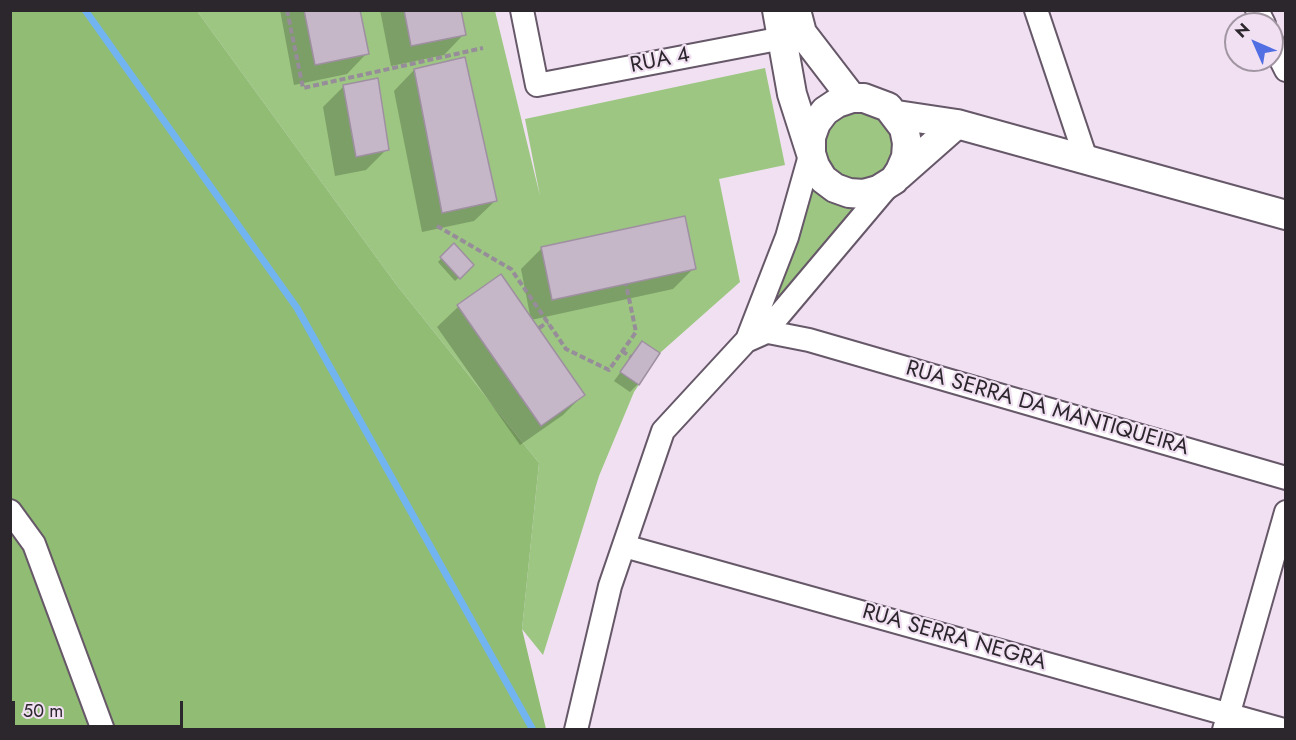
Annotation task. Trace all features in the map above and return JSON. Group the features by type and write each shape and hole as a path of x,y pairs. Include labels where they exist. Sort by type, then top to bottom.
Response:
{"street":[{"name":"RUA 4","path":"522,10 537,85 780,24"},
{"path":"796,10 802,33 852,98"},
{"path":"1036,10 1086,159"},
{"path":"758,326 787,237 811,152 814,130 825,111 837,103 852,98 877,101 897,116 904,128 907,143 906,157 892,181 878,190 864,194 835,188 819,173 811,152 792,94 780,24"},
{"path":"897,116 957,124 1286,215"},
{"path":"576,729 610,586 663,430 892,181 957,124"},
{"name":"RUA SERRA DA MANTIQUEIRA","path":"758,326 1286,478"},
{"path":"10,511 34,544 103,729"},
{"path":"1226,722 1286,512"},
{"name":"RUA SERRA NEGRA","path":"624,546 1226,722 1284,729"}],"path":[{"path":"287,10 303,88 483,48"},
{"path":"437,226 511,269 566,349 609,370 636,332 626,284"},
{"path":"539,328 548,322"},
{"path":"622,351 631,357"}],"green space":[{"path":"10,11 197,11 395,283 539,463 522,629 546,729 11,729"},
{"path":"197,11 495,11 540,196 525,119 765,68 785,165 719,179 740,282 661,352 634,392 599,476 543,655 522,629 539,463 395,283"},
{"path":"855,102 899,128 885,181 832,182 816,138"},
{"path":"811,172 871,197 789,290 763,313"}],"building":[{"path":"304,10 360,10 369,54 315,65"},
{"path":"404,10 461,10 466,35 411,46"},
{"path":"465,57 497,201 442,213 414,69"},
{"path":"378,78 389,150 356,157 343,85"},
{"path":"685,216 696,269 552,300 541,247"},
{"path":"454,243 474,265 460,279 440,257"},
{"path":"501,274 585,395 541,426 457,305"},
{"path":"642,341 660,353 639,385 620,372"}],"waterway":[{"path":"85,10 297,308 533,730"}]}
